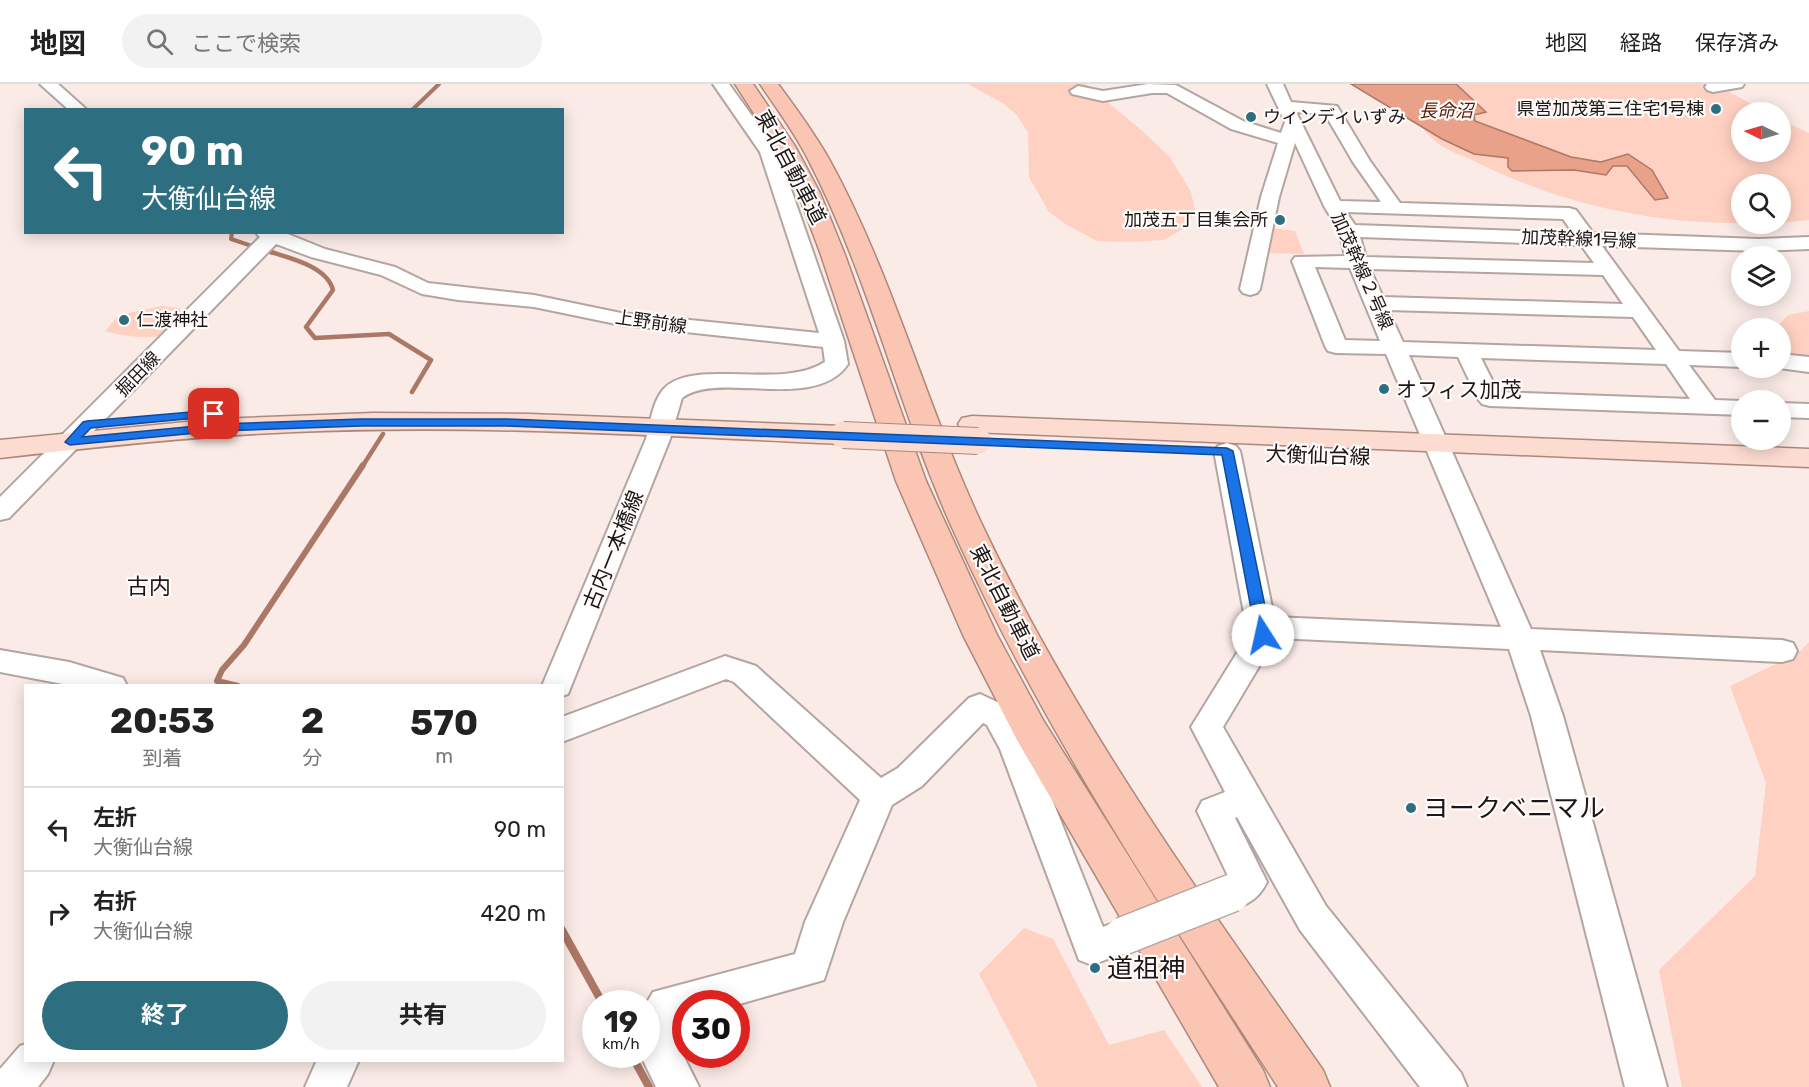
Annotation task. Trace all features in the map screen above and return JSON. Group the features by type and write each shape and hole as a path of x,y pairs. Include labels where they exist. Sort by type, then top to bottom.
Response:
{"highway":[{"name":"東北自動車道","path":"744,84 785,146 809,193 833,255 911,481 980,635 1030,730 1246,1087"},
{"name":"東北自動車道","path":"769,84 833,184 951,489 978,550 1048,685 1143,844 1305,1087"}],"main road":[{"name":"大衡仙台線","path":"0,434 361,423 663,420 1440,452 1809,478"},
{"name":"大衡仙台線","path":"0,449 79,433"},
{"name":"大衡仙台線","path":"975,433 1227,451 1809,458"}],"street":[{"path":"48,84 77,108"},
{"path":"663,420 672,394 681,387 696,382 800,381 826,374 837,364 833,341 769,152 721,84"},
{"name":"加茂幹線２号線","path":"1275,84 1333,206 1348,231 1357,262 1521,640 1547,716 1646,1087"},
{"path":"1713,87 1736,84"},
{"path":"1078,91 1103,96 1170,88 1237,125 1286,140"},
{"path":"1250,289 1270,197 1286,140 1289,113 1330,109 1362,162 1395,209"},
{"path":"1333,206 1569,214 1708,407"},
{"name":"加茂幹線1号線","path":"1348,231 1759,245 1809,243"},
{"name":"上野前線","path":"264,242 388,271 422,288 458,294 534,301 621,320 833,341"},
{"name":"掘田線","path":"0,512 264,242"},
{"path":"1607,269 1302,261 1336,346 1731,360"},
{"path":"1376,303 1637,311"},
{"path":"1466,350 1490,399 1731,408"},
{"path":"1791,362 1809,365"},
{"path":"1791,410 1809,411"},
{"name":"古内一本橋線","path":"558,684 663,420"},
{"path":"1227,451 1263,635 1207,727 1313,918 1446,1087"},
{"path":"1263,627 1782,651"},
{"path":"0,661 69,673 105,684"},
{"path":"564,729 725,667 745,674 879,796"},
{"path":"678,1087 650,1032 667,1005 810,968 824,922 879,796 910,777 981,706 999,717 1016,749 1092,948 1232,893 1249,882 1214,811 1245,799"},
{"path":"12,1087 32,1062"},
{"path":"326,1087 338,1062"}],"shaded area":[{"path":"968,84 1086,84 1170,157 1191,192 1195,211 1189,223 1164,240 1129,242 1097,241 1067,225 1049,212 1029,177 1028,133 1017,115 1004,104"},
{"path":"1389,84 1715,84 1748,102 1731,102 1731,162 1791,162 1791,125 1809,133 1809,220 1791,222 1791,174 1731,174 1731,223 1637,215 1569,199 1503,175 1443,147 1423,128"},
{"path":"1270,228 1295,231 1304,254 1264,253"},
{"path":"162,306 180,308 181,316 164,334 143,337 105,331 119,315"},
{"path":"1809,311 1809,373 1791,363 1791,318 1785,318 1788,315"},
{"path":"1809,642 1809,1087 1682,1087 1659,970 1755,876 1766,783 1730,686 1797,654"},
{"path":"1024,928 1053,939 1109,1045 1164,1030 1202,1087 1038,1087 979,974"}],"water":[{"name":"長命沼","path":"1351,84 1456,84 1486,112 1474,115 1475,121 1571,157 1601,162 1628,154 1652,170 1668,198 1655,200 1627,166 1613,166 1606,175 1574,170 1512,171 1508,167 1508,158 1474,154 1442,139"}],"waterway":[{"path":"414,108 439,84"},
{"path":"232,234 231,239 273,253"},
{"path":"268,251 306,264 323,275 329,282 333,290 306,327 315,338 389,334 431,360 412,392"},
{"path":"362,467 383,434"},
{"path":"230,684 217,681 222,670 244,645 363,465"},
{"path":"564,934 595,990"},
{"path":"639,1068 649,1087"}],"place":[{"name":"県営加茂第三住宅1号棟","path":"1716,109"},
{"name":"ウィンディいずみ","path":"1251,117"},
{"name":"加茂五丁目集会所","path":"1280,220"},
{"name":"仁渡神社","path":"124,320"},
{"name":"オフィス加茂","path":"1384,389"},
{"name":"ヨークベニマル","path":"1411,808"},
{"name":"道祖神","path":"1095,968"}],"district":[{"name":"古内","path":"149,586"}],"route":[{"path":"214,414 87,425 70,442 111,436 218,427 506,422 1227,451 1263,635"}]}
